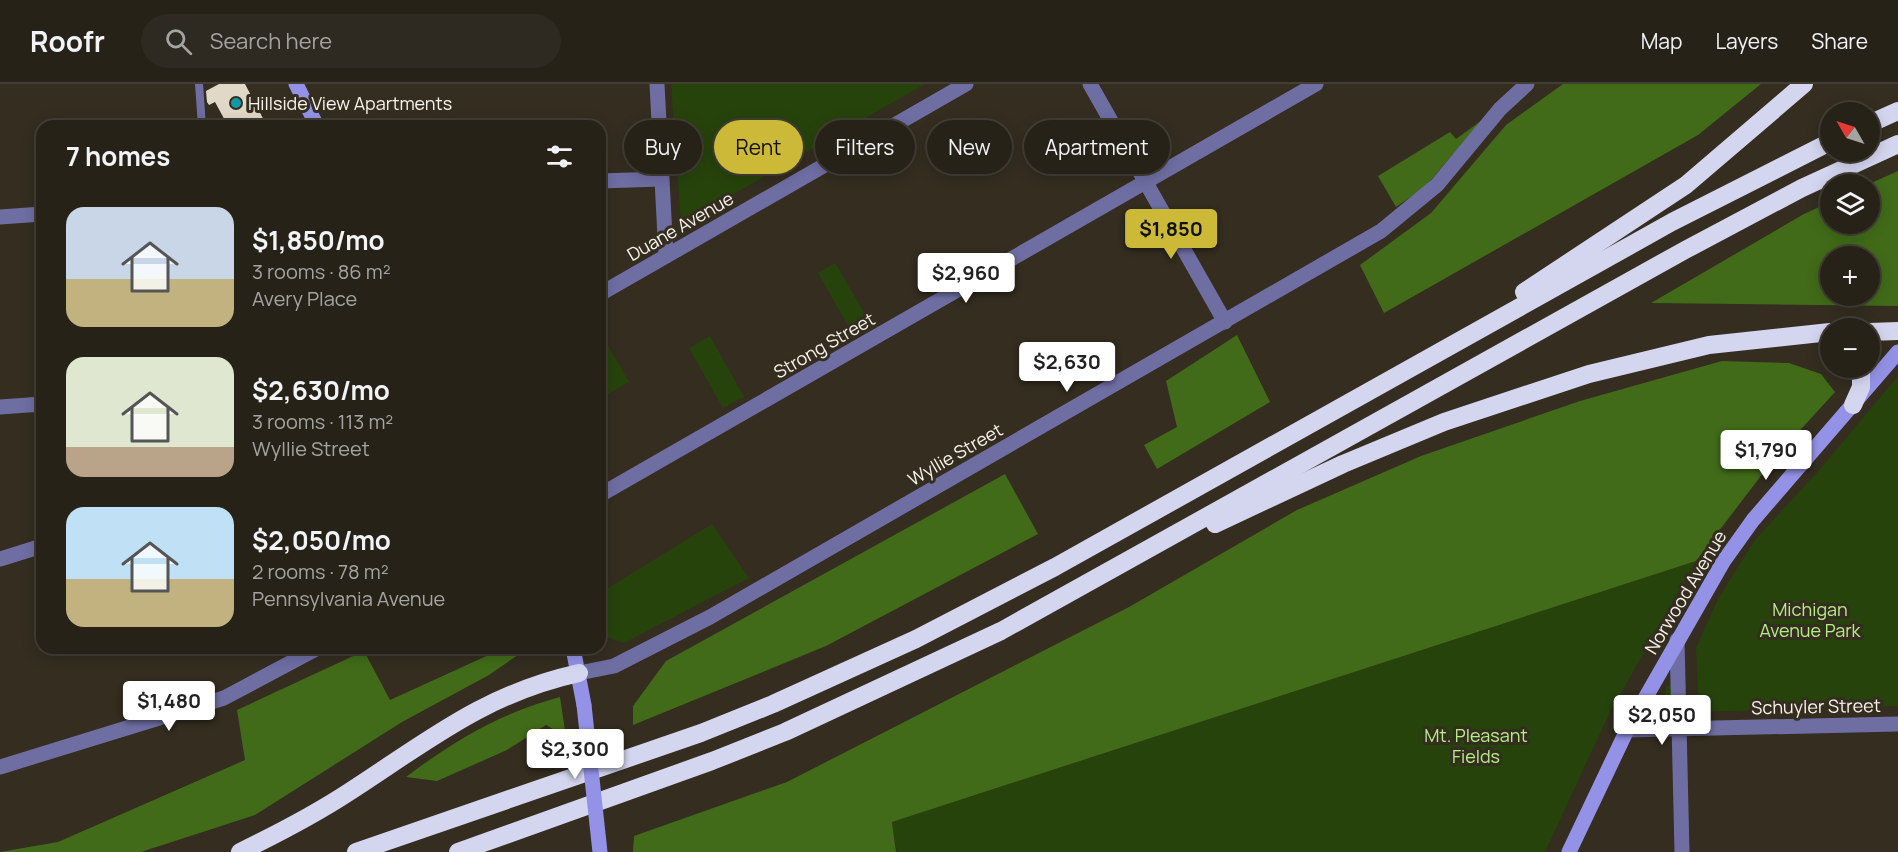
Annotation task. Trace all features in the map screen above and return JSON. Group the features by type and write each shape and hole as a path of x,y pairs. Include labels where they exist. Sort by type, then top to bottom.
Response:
{"highway":[{"path":"1344,406 1658,205 1713,164 1804,84"},
{"path":"1880,119 1898,111"},
{"path":"458,852 701,765 785,732 1002,631 1745,217 1898,144"},
{"path":"356,852 680,741 845,672 987,604 1672,222 1820,147"},
{"path":"1880,332 1898,332"},
{"path":"1139,555 1250,509 1343,464 1444,422 1588,374 1709,345 1820,333"},
{"path":"1853,405 1861,387 1861,378"},
{"path":"240,852 346,794 471,712 517,691 579,673"}],"street":[{"path":"296,84 314,120"},
{"path":"657,84 666,256"},
{"name":"Duane Avenue","path":"606,291 966,84"},
{"path":"1090,84 1225,322"},
{"name":"Strong Street","path":"606,492 1316,84"},
{"name":"Wyllie Street","path":"579,673 614,666 710,617 1381,231 1437,185 1500,109 1527,84"},
{"path":"606,182 661,179"},
{"path":"0,217 36,214"},
{"name":"Norwood Avenue","path":"1569,852 1627,730 1707,586 1737,541 1898,352"},
{"path":"0,407 36,404"},
{"path":"0,559 36,548"},
{"path":"1677,640 1682,852"},
{"path":"0,767 224,698 307,654"},
{"path":"574,654 584,705 600,852"},
{"name":"Schuyler Street","path":"1627,730 1898,724"}],"lane":[{"path":"200,84 202,120"}],"green space":[{"path":"671,84 925,84 862,120 815,120 815,147 803,154 803,120 714,120 714,174 768,174 681,224 677,174 702,174 702,120 674,120"},
{"path":"1563,84 1761,84 1698,135 1384,313 1360,265 1431,213 1506,125"},
{"path":"1482,120 1425,187 1396,207 1378,176 1450,132 1456,139"},
{"path":"1898,171 1898,306 1880,306 1880,246 1820,246 1820,305 1651,303 1820,207 1820,234 1880,234 1880,179"},
{"path":"835,263 870,323 852,333 818,273"},
{"path":"1237,335 1270,402 1157,469 1144,445 1177,427 1166,381"},
{"path":"710,336 744,397 723,408 689,348"},
{"path":"606,342 629,382 608,394 606,390"},
{"path":"1722,361 1789,363 1820,374 1820,378 1824,378 1835,392 1773,460 1696,561 892,822 896,852 633,852 634,836 787,782 1129,607 1297,510 1421,456 1580,401"},
{"name":"Michigan Avenue Park","path":"1898,376 1898,706 1699,712 1696,648 1718,599 1754,541 1821,468"},
{"path":"1005,474 1038,534 826,646 633,725 633,706 666,661"},
{"path":"712,524 749,578 624,643 606,637 606,589"},
{"name":"Mt. Pleasant Fields","path":"1696,561 1609,714 1545,852 897,852 892,822"},
{"path":"358,654 366,654 390,700 491,654 519,654 489,675 402,722 255,815 141,852 0,852 58,842 245,760 237,710"},
{"path":"1672,685 1671,716 1659,716 1667,686"},
{"path":"560,697 566,737 546,725 507,750 437,781 406,777 442,751 479,729 518,711"}],"building":[{"name":"Hillside View Apartments","path":"219,84 245,84 264,120 225,120 215,102 209,105 207,102 206,91"}],"place":[{"name":"Hillside View Apartments","path":"236,103"}]}
